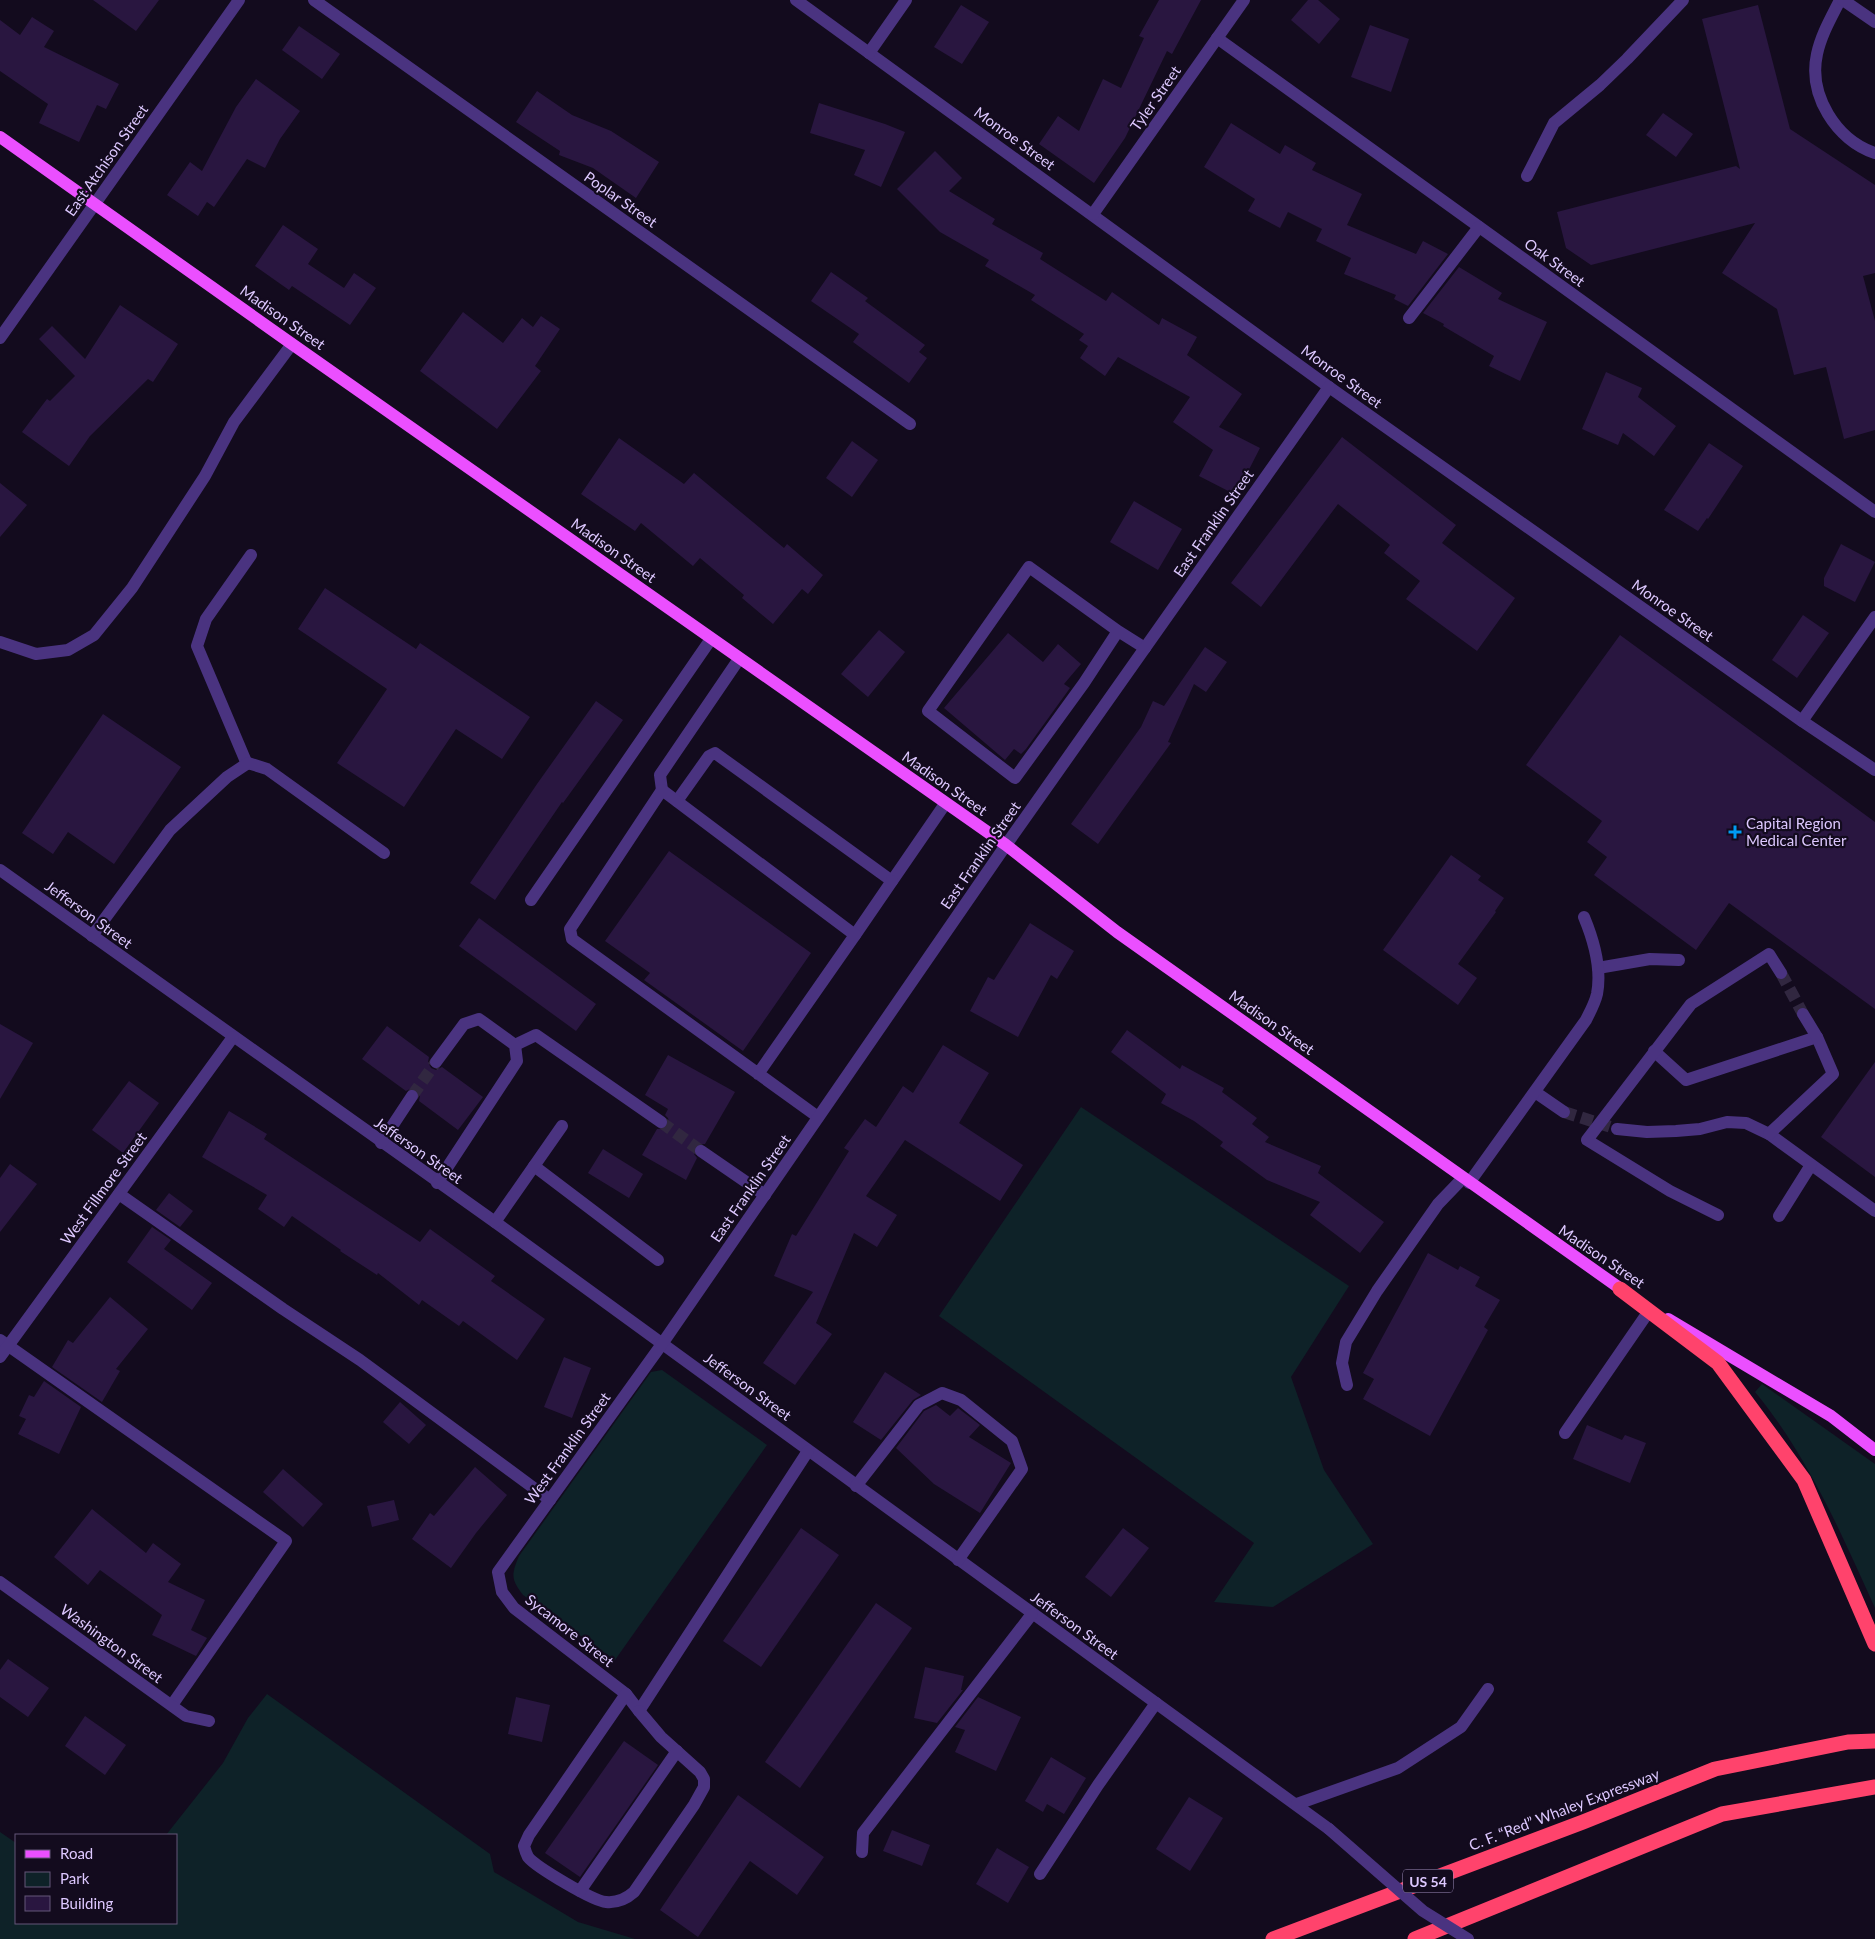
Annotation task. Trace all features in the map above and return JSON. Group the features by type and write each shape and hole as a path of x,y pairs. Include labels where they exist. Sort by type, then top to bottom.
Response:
{"highway":[{"path":"1620,1290 1718,1363 1804,1480 1875,1644"},
{"name":"C. F. “Red” Whaley Expressway","path":"1273,1939 1574,1826 1714,1769 1848,1742 1875,1741"},
{"path":"1415,1939 1722,1814 1875,1787"}],"main road":[{"name":"Madison Street","path":"0,137 945,804 1006,845 1117,932 1620,1290 1831,1416 1875,1450"}],"street":[{"name":"East Atchison Street","path":"0,338 239,0"},
{"name":"Poplar Street","path":"314,0 910,424"},
{"name":"Monroe Street","path":"796,0 1329,387 1802,721 1875,770"},
{"path":"869,53 906,0"},
{"name":"Tyler Street","path":"1093,214 1244,0"},
{"path":"1527,176 1554,123 1600,85 1683,0"},
{"path":"1875,22 1841,0 1822,36 1816,56 1818,87 1821,100 1837,127 1850,140 1864,149 1875,153"},
{"name":"Oak Street","path":"1217,38 1875,512"},
{"path":"1410,318 1479,227"},
{"path":"0,642 36,654 68,650 94,635 132,588 204,476 234,422 292,344"},
{"name":"East Franklin Street","path":"662,1344 1006,845 1329,387"},
{"path":"247,764 197,646 206,619 251,555"},
{"path":"1118,631 1084,683 1015,778 928,711 1029,567 1118,631 1145,648"},
{"path":"1802,721 1875,618"},
{"path":"531,900 712,639"},
{"path":"739,658 660,775 662,790 570,929 572,939 818,1117"},
{"path":"677,802 709,756 715,753 892,881"},
{"path":"92,936 170,830 227,777 247,764 267,769 384,853"},
{"path":"662,790 855,935"},
{"path":"758,1074 945,804"},
{"name":"Jefferson Street","path":"0,870 436,1183 495,1222 1296,1804 1329,1829 1423,1911 1468,1939"},
{"path":"1347,1385 1342,1363 1346,1342 1377,1291 1438,1204 1466,1180 1534,1092 1586,1020 1597,994 1598,968 1594,941 1584,917"},
{"path":"1718,1214 1670,1191 1587,1140 1691,1004 1769,954 1781,973"},
{"path":"1598,968 1650,959 1679,960"},
{"path":"1770,1134 1833,1074 1817,1037 1803,1014"},
{"path":"436,1062 464,1024 479,1018 515,1046 517,1061 436,1183"},
{"path":"515,1046 536,1036 661,1122"},
{"name":"West Fillmore Street","path":"0,1357 4,1343 119,1194 233,1037"},
{"path":"1654,1051 1686,1080 1817,1037"},
{"path":"1534,1092 1564,1112"},
{"path":"381,1143 412,1096"},
{"path":"1618,1129 1647,1132 1676,1131 1700,1129 1727,1122 1746,1123 1770,1134 1875,1211"},
{"path":"495,1222 562,1126"},
{"path":"702,1151 765,1194"},
{"path":"1779,1216 1811,1165"},
{"path":"534,1166 658,1260"},
{"path":"119,1194 274,1303 360,1360 550,1500"},
{"path":"1565,1433 1649,1312"},
{"path":"4,1343 286,1541 172,1706"},
{"name":"West Franklin Street","path":"498,1572 662,1344"},
{"path":"856,1486 919,1405 942,1393 961,1400 1012,1442 1022,1469 958,1560"},
{"path":"639,1711 808,1451"},
{"name":"Sycamore Street","path":"498,1572 502,1592 514,1608 626,1694 661,1737 700,1772 704,1778 704,1787 694,1805 639,1884 626,1899 615,1902 603,1902 580,1891"},
{"name":"Washington Street","path":"0,1582 186,1716 210,1722"},
{"path":"862,1852 863,1833 1032,1614"},
{"path":"1296,1804 1398,1768 1461,1727 1488,1689"},
{"path":"626,1694 529,1835 524,1846 529,1858 580,1891 677,1751"},
{"path":"1040,1874 1098,1785 1156,1703"}],"green space":[{"path":"1081,1107 1349,1286 1291,1377 1324,1470 1373,1544 1273,1607 1214,1602 1254,1543 939,1316"},
{"path":"662,1370 767,1445 615,1660 523,1595 514,1581 514,1572 519,1556 651,1372"},
{"path":"1762,1384 1875,1464 1875,1608 1836,1524 1807,1469 1791,1442 1755,1392"},
{"path":"267,1694 490,1854 494,1872 578,1922 635,1939 0,1939 0,1832 15,1842 15,1924 178,1924 178,1834 167,1834 223,1763 248,1718"}],"building":[{"path":"93,0 159,0 136,31"},
{"path":"1159,0 1201,0 1172,54 1167,51 1125,138 1094,183 1039,144 1058,116 1079,131 1103,79 1121,88 1144,38 1139,36"},
{"path":"1308,0 1318,0 1340,19 1319,44 1291,20"},
{"path":"961,5 989,22 962,64 934,47"},
{"path":"1758,5 1790,129 1875,185 1875,273 1863,276 1875,321 1875,430 1844,439 1826,367 1794,375 1777,309 1722,273 1755,223 1591,265 1566,248 1557,212 1736,166 1740,169 1702,19"},
{"path":"32,17 54,31 44,47 119,84 106,109 97,105 79,142 39,123 48,104 0,71 0,20 20,35"},
{"path":"1370,25 1409,39 1391,92 1351,77"},
{"path":"299,26 340,54 322,79 282,50"},
{"path":"256,79 300,111 280,139 265,168 247,159 214,207 207,202 198,216 167,195 190,162 202,171 236,107"},
{"path":"537,91 572,115 611,131 659,162 636,198 593,168 559,155 560,151 516,122"},
{"path":"819,103 905,132 881,187 854,175 865,150 810,133"},
{"path":"1663,113 1693,134 1676,157 1646,135"},
{"path":"1231,123 1280,154 1285,145 1316,163 1312,170 1362,194 1347,225 1416,254 1423,241 1448,254 1408,306 1394,299 1396,295 1344,274 1351,258 1316,241 1322,229 1288,212 1280,228 1248,211 1255,199 1204,167"},
{"path":"935,151 962,178 949,191 995,219 992,224 1043,253 1040,259 1106,301 1112,292 1159,325 1162,318 1197,337 1187,355 1242,394 1219,427 1260,448 1236,495 1199,476 1213,450 1173,422 1190,397 1118,357 1105,376 1080,358 1088,346 1079,340 1084,334 1031,300 1035,295 985,266 989,260 940,232 897,189"},
{"path":"283,225 318,249 308,264 344,288 354,273 376,288 350,325 292,286 289,290 255,266"},
{"path":"1459,267 1502,293 1498,299 1547,322 1520,381 1489,366 1494,356 1423,313"},
{"path":"831,272 868,298 865,301 925,345 919,352 927,358 909,383 853,342 859,334 811,301"},
{"path":"120,305 178,344 153,382 148,379 90,436 69,466 22,432 47,399 50,401 75,376 39,339 52,326 85,359"},
{"path":"463,312 503,343 522,318 533,327 541,316 560,329 535,366 541,371 497,429 420,371"},
{"path":"1606,372 1642,388 1638,397 1676,426 1654,456 1623,433 1618,445 1582,429"},
{"path":"1342,437 1456,525 1442,543 1515,598 1477,651 1406,599 1420,581 1384,553 1390,545 1338,504 1261,607 1231,583"},
{"path":"619,438 684,484 694,473 784,548 787,544 823,575 808,594 802,589 773,624 742,598 744,595 700,558 693,566 641,523 635,531 581,494"},
{"path":"852,441 878,460 852,497 826,478"},
{"path":"1709,443 1743,466 1698,531 1664,510"},
{"path":"0,483 27,505 0,537"},
{"path":"1134,501 1182,529 1158,570 1110,542"},
{"path":"1841,544 1875,562 1855,602 1824,586 1824,578"},
{"path":"325,588 416,649 420,643 530,717 502,759 456,729 404,807 337,763 387,689 298,629"},
{"path":"1803,615 1829,633 1797,678 1772,660"},
{"path":"879,630 905,652 868,697 841,674"},
{"path":"1008,633 1043,662 1058,644 1081,664 1064,684 1070,688 1026,749 1021,754 1014,749 1005,760 944,708"},
{"name":"Capital Region Medical Center","path":"1620,635 1875,822 1875,1009 1729,903 1696,950 1594,875 1607,857 1587,842 1602,821 1526,765"},
{"path":"1205,647 1227,662 1206,692 1194,684 1168,742 1171,743 1098,844 1071,824 1141,727 1153,701 1164,706"},
{"path":"596,701 623,720 562,802 495,900 470,883"},
{"path":"103,714 181,767 114,864 68,832 53,854 22,833"},
{"path":"669,851 811,953 743,1051 644,980 650,973 605,941"},
{"path":"1451,855 1481,876 1478,880 1504,898 1458,964 1477,978 1458,1005 1383,950"},
{"path":"479,918 596,1004 576,1031 459,946"},
{"path":"1030,923 1074,951 1057,979 1051,975 1018,1037 970,1011 988,977 994,980"},
{"path":"0,1024 33,1043 0,1099"},
{"path":"387,1026 429,1057 428,1062 431,1068 436,1070 442,1067 483,1097 458,1130 419,1101 420,1096 417,1090 412,1088 406,1091 362,1059"},
{"path":"1127,1030 1180,1069 1182,1065 1224,1088 1222,1092 1257,1118 1252,1124 1269,1137 1265,1142 1321,1166 1318,1173 1384,1222 1360,1253 1310,1215 1320,1202 1267,1180 1220,1146 1223,1142 1194,1121 1161,1103 1166,1094 1111,1052"},
{"path":"943,1045 989,1073 959,1123 1023,1165 1000,1201 905,1140 866,1196 897,1215 877,1247 854,1233 816,1323 832,1334 795,1385 763,1363 813,1292 774,1276 792,1234 796,1236 849,1151 844,1148 865,1119 876,1127 903,1086 913,1093"},
{"path":"668,1055 735,1092 705,1144 698,1144 694,1147 694,1154 697,1158 686,1180 642,1155 657,1129 665,1129 669,1123 665,1115 668,1109 645,1095"},
{"path":"1875,1062 1875,1177 1821,1137"},
{"path":"129,1081 159,1103 123,1153 92,1130"},
{"path":"229,1111 267,1134 264,1139 420,1242 430,1229 495,1276 491,1281 545,1319 517,1360 463,1321 459,1326 422,1300 419,1305 378,1273 377,1275 340,1251 292,1216 284,1227 258,1209 267,1195 202,1157"},
{"path":"603,1149 643,1174 629,1198 588,1173"},
{"path":"10,1164 37,1184 0,1232 0,1178"},
{"path":"169,1193 193,1211 180,1227 156,1210"},
{"path":"152,1227 171,1240 164,1249 212,1283 192,1310 127,1262"},
{"path":"1428,1253 1458,1270 1460,1266 1480,1277 1475,1286 1500,1300 1484,1327 1488,1330 1430,1436 1363,1399 1374,1379 1363,1373"},
{"path":"110,1297 148,1329 116,1369 120,1371 102,1402 52,1367 68,1340 73,1343"},
{"path":"564,1357 591,1368 572,1418 544,1407"},
{"path":"885,1372 921,1395 913,1400 881,1440 853,1422"},
{"path":"44,1381 81,1407 59,1454 18,1434 26,1419 19,1416 29,1395 34,1397"},
{"path":"400,1402 426,1425 409,1444 383,1422"},
{"path":"936,1405 950,1416 958,1408 980,1425 969,1437 1011,1463 980,1513 934,1484 896,1448 924,1411"},
{"path":"1587,1425 1622,1440 1625,1435 1646,1443 1630,1483 1573,1459"},
{"path":"475,1467 507,1495 451,1568 412,1539 430,1513 434,1516"},
{"path":"283,1469 323,1504 303,1527 263,1492"},
{"path":"394,1500 399,1520 372,1527 367,1506"},
{"path":"92,1509 146,1553 153,1543 181,1564 168,1582 205,1600 191,1630 207,1638 196,1656 152,1635 162,1615 100,1570 88,1585 54,1557"},
{"path":"801,1528 839,1555 761,1667 723,1641"},
{"path":"1123,1528 1149,1548 1111,1597 1085,1577"},
{"path":"876,1603 912,1628 800,1788 765,1762"},
{"path":"8,1659 49,1688 28,1717 0,1697 0,1670"},
{"path":"925,1667 964,1676 961,1690 963,1690 937,1723 914,1718"},
{"path":"516,1697 550,1705 542,1742 508,1734"},
{"path":"978,1697 1021,1717 996,1771 955,1752 965,1730 955,1727"},
{"path":"85,1716 126,1745 105,1775 65,1746"},
{"path":"624,1741 658,1765 580,1877 545,1853"},
{"path":"1051,1757 1086,1778 1064,1814 1047,1804 1043,1812 1025,1801"},
{"path":"738,1795 824,1857 797,1895 750,1861 698,1937 660,1910"},
{"path":"1189,1797 1223,1818 1190,1871 1156,1849"},
{"path":"892,1830 930,1845 922,1866 883,1851"},
{"path":"997,1848 1029,1867 1008,1903 976,1884"}],"tunnel":[{"path":"1781,973 1803,1014"},
{"path":"412,1096 436,1062"},
{"path":"1564,1112 1617,1129"},
{"path":"661,1122 701,1151"}],"place":[{"name":"Capital Region Medical Center","path":"1735,832"}]}
